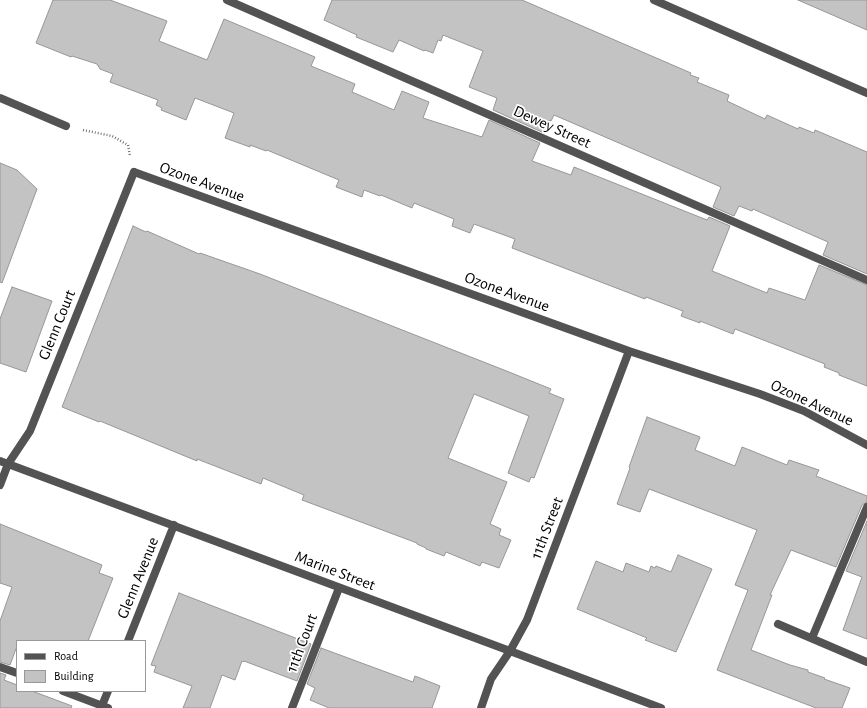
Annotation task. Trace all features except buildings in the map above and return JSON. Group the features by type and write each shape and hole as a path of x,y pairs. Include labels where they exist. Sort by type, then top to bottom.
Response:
{"street":[{"name":"Dewey Street","path":"227,0 867,280"},
{"path":"654,0 867,93"},
{"path":"0,98 66,126"},
{"name":"Ozone Avenue","path":"134,172 629,351 760,394 804,411 867,445"},
{"name":"Glenn Court","path":"0,485 8,464 30,431 134,172"},
{"name":"11th Street","path":"480,708 491,679 510,651 527,620 629,351"},
{"name":"Marine Street","path":"0,461 661,708"},
{"path":"812,638 867,507"},
{"name":"Glenn Avenue","path":"128,640 174,525"},
{"name":"11th Court","path":"292,708 339,588"},
{"path":"778,624 867,662"},
{"path":"0,667 16,673"},
{"path":"66,692 104,707 108,692"}],"path":[{"path":"66,126 112,136 128,146 134,172"}]}
